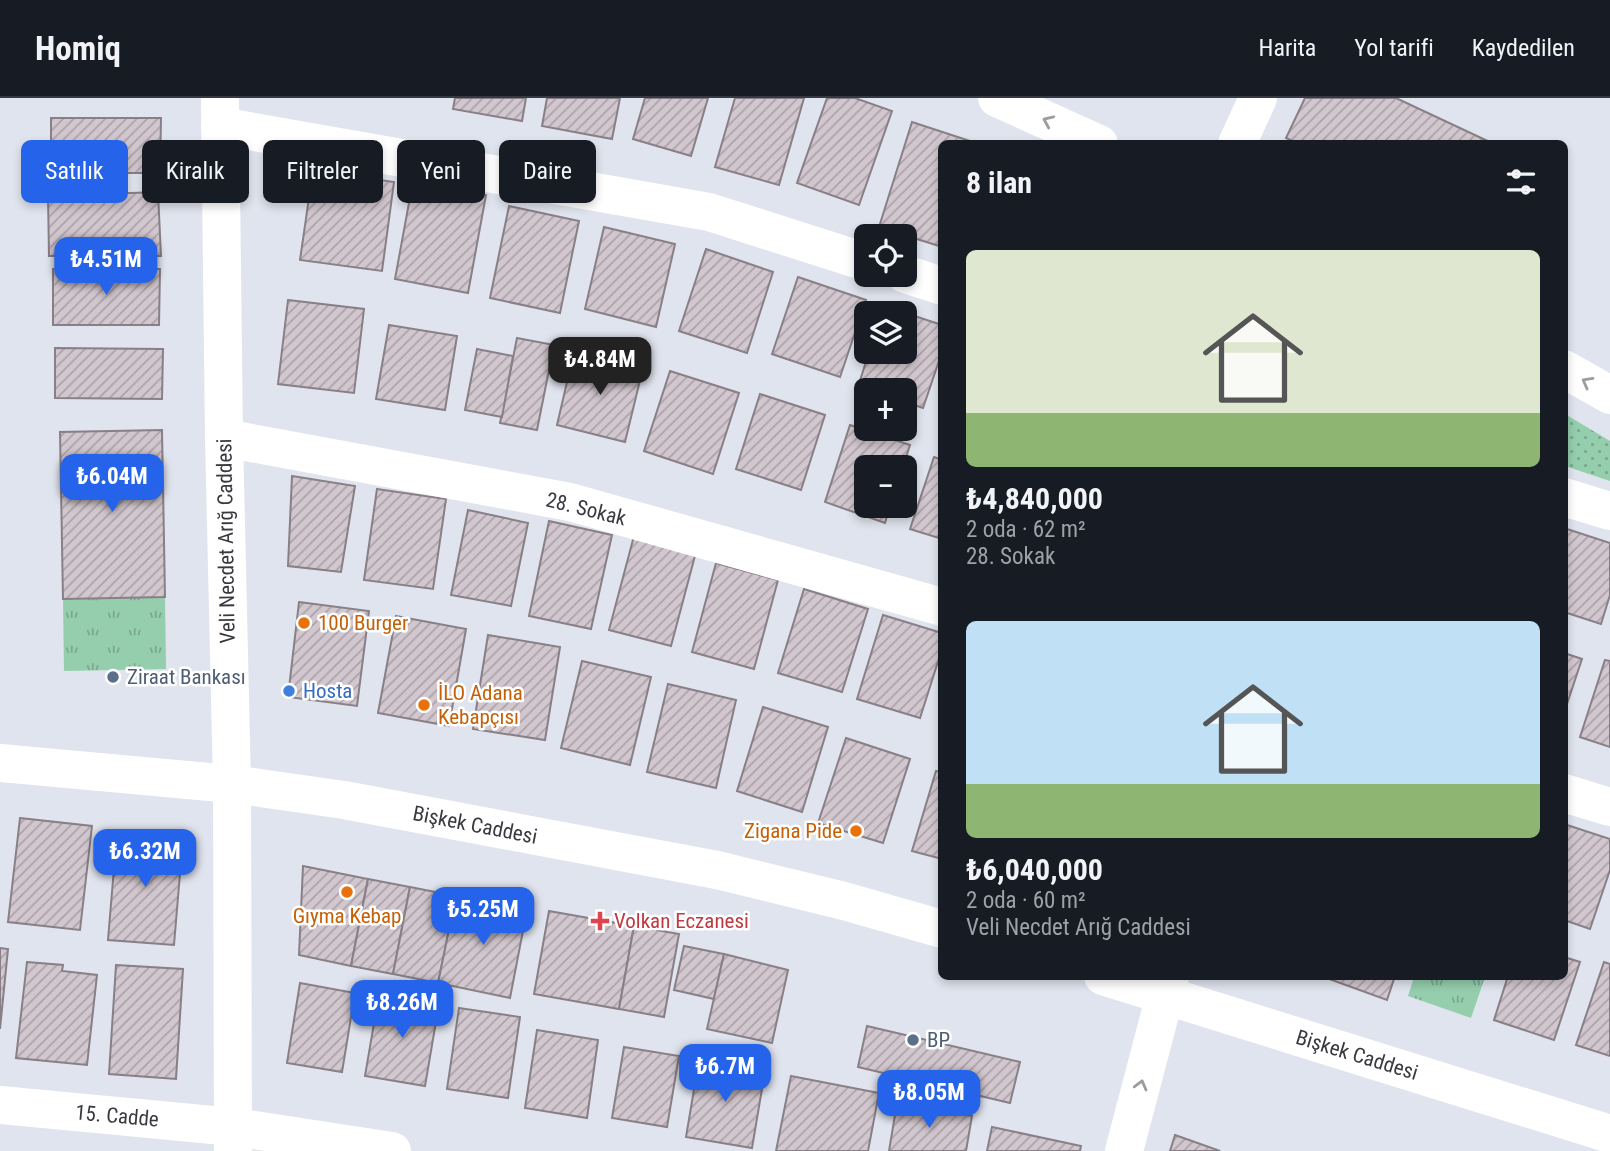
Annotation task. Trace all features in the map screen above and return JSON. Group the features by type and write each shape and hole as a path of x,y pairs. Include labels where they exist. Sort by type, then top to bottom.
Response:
{"street":[{"path":"996,98 1090,140"},
{"path":"1239,140 1258,98"},
{"path":"220,112 709,212 854,258"},
{"name":"Veli Necdet Arığ Caddesi","path":"220,112 232,785 233,1139"},
{"path":"917,278 938,285"},
{"path":"1568,371 1610,395"},
{"name":"28. Sokak","path":"224,438 570,502 938,606"},
{"path":"1568,498 1610,511"},
{"name":"Bişkek Caddesi","path":"0,763 232,785 344,800 717,870 844,901 938,928"},
{"path":"1568,794 1610,807"},
{"name":"Bişkek Caddesi","path":"1129,980 1167,986 1610,1133"},
{"path":"1124,1151 1167,986"},
{"name":"15. Cadde","path":"0,1105 233,1139 392,1151"}],"green space":[{"path":"1568,416 1610,441 1610,481 1568,467"},
{"path":"165,597 166,669 64,671 63,599"},
{"path":"1413,980 1484,980 1471,1018 1408,996"}],"building":[{"path":"455,98 526,98 522,121 453,109"},
{"path":"547,98 620,98 612,139 542,126"},
{"path":"645,98 708,98 691,156 633,139"},
{"path":"735,98 804,98 779,185 715,167"},
{"path":"827,98 855,98 892,111 859,205 797,183"},
{"path":"1305,98 1396,98 1485,140 1290,140 1286,138"},
{"path":"51,118 161,118 161,140 142,140 142,173 128,173 128,140 51,140"},
{"path":"912,122 967,140 938,140 938,246 917,239 917,224 880,224"},
{"path":"383,180 394,182 382,271 300,260 308,203 383,203"},
{"path":"128,193 142,193 142,203 159,203 161,256 49,256 48,203 128,203"},
{"path":"409,203 485,203 468,293 395,279"},
{"path":"509,206 579,221 560,313 490,298"},
{"path":"604,227 675,244 656,327 585,309"},
{"path":"706,249 773,272 747,353 679,331"},
{"path":"53,269 160,269 159,325 53,325"},
{"path":"798,277 866,300 854,301 854,336 840,377 772,354"},
{"path":"288,300 364,309 354,393 278,384"},
{"path":"917,317 938,324 938,364 923,408 917,406 917,378 861,378 865,364 917,364"},
{"path":"389,325 457,336 445,410 376,399"},
{"path":"517,338 554,345 537,430 500,423"},
{"path":"55,348 163,349 162,399 55,398"},
{"path":"477,349 513,356 502,417 465,410"},
{"path":"574,352 643,368 625,442 557,425"},
{"path":"670,371 739,393 713,474 644,451"},
{"path":"760,394 825,415 801,490 736,469"},
{"path":"850,425 854,426 854,441 898,441 910,445 907,455 854,455 854,512 825,502"},
{"path":"162,430 165,597 63,599 60,432"},
{"path":"934,457 938,458 938,538 910,529 914,518 917,518 917,508"},
{"path":"292,476 355,486 341,572 288,566"},
{"path":"377,489 446,499 433,589 364,580"},
{"path":"468,510 528,523 511,606 451,595"},
{"path":"871,518 886,518 885,523"},
{"path":"549,521 612,535 591,629 529,616"},
{"path":"1568,529 1610,543 1610,595 1601,624 1568,613"},
{"path":"634,536 696,552 671,646 609,630"},
{"path":"716,563 778,580 754,669 692,652"},
{"path":"804,589 868,609 842,692 778,673"},
{"path":"299,602 369,611 357,706 288,697"},
{"path":"883,615 938,632 938,662 920,718 857,699"},
{"path":"396,616 466,629 449,726 378,713"},
{"path":"488,635 560,647 545,740 473,729"},
{"path":"1568,654 1582,659 1568,701"},
{"path":"1605,660 1610,661 1610,747 1580,737"},
{"path":"582,661 651,677 630,765 561,748"},
{"path":"668,684 736,700 716,788 647,772"},
{"path":"763,707 828,727 802,812 737,791"},
{"path":"846,738 910,759 883,843 818,823"},
{"path":"936,771 938,771 938,858 912,851"},
{"path":"20,818 92,826 80,930 8,922"},
{"path":"1568,825 1610,839 1610,870 1590,929 1568,921"},
{"path":"117,832 183,838 174,945 108,940"},
{"path":"303,866 368,879 351,966 299,955"},
{"path":"368,879 410,887 393,974 351,966"},
{"path":"410,887 456,896 438,983 393,974"},
{"path":"456,896 527,910 510,998 438,983"},
{"path":"549,911 634,926 619,1009 534,994"},
{"path":"634,926 679,934 664,1017 619,1009"},
{"path":"684,946 724,954 714,999 674,990"},
{"path":"0,948 8,949 0,1029"},
{"path":"724,954 788,970 772,1043 707,1029"},
{"path":"1568,958 1580,962 1554,1040 1494,1020 1507,980 1568,980"},
{"path":"27,962 63,965 62,971 97,975 87,1065 16,1058"},
{"path":"1604,962 1610,964 1610,1056 1576,1045"},
{"path":"116,965 183,969 176,1079 109,1074"},
{"path":"1332,980 1394,980 1387,1000"},
{"path":"300,983 355,993 342,1072 287,1063"},
{"path":"379,994 439,1004 425,1086 365,1076"},
{"path":"459,1008 520,1017 508,1098 447,1089"},
{"path":"867,1026 1020,1062 1010,1103 858,1067"},
{"path":"537,1030 598,1040 587,1118 525,1108"},
{"path":"624,1047 679,1056 667,1127 612,1118"},
{"path":"699,1060 765,1071 752,1148 686,1137"},
{"path":"791,1076 879,1093 868,1151 776,1151"},
{"path":"897,1103 972,1116 966,1151 889,1151"},
{"path":"992,1127 1081,1146 1080,1151 987,1151"},
{"path":"1175,1135 1220,1151 1170,1151"}],"place":[{"name":"100 Burger","path":"304,623"},
{"name":"Ziraat Bankası","path":"113,677"},
{"name":"Hosta","path":"289,691"},
{"name":"İLO Adana Kebapçısı","path":"424,705"},
{"name":"Zigana Pide","path":"856,831"},
{"name":"Gıyma Kebap","path":"347,892"},
{"name":"Volkan Eczanesi","path":"600,921"},
{"name":"BP","path":"913,1040"}]}
